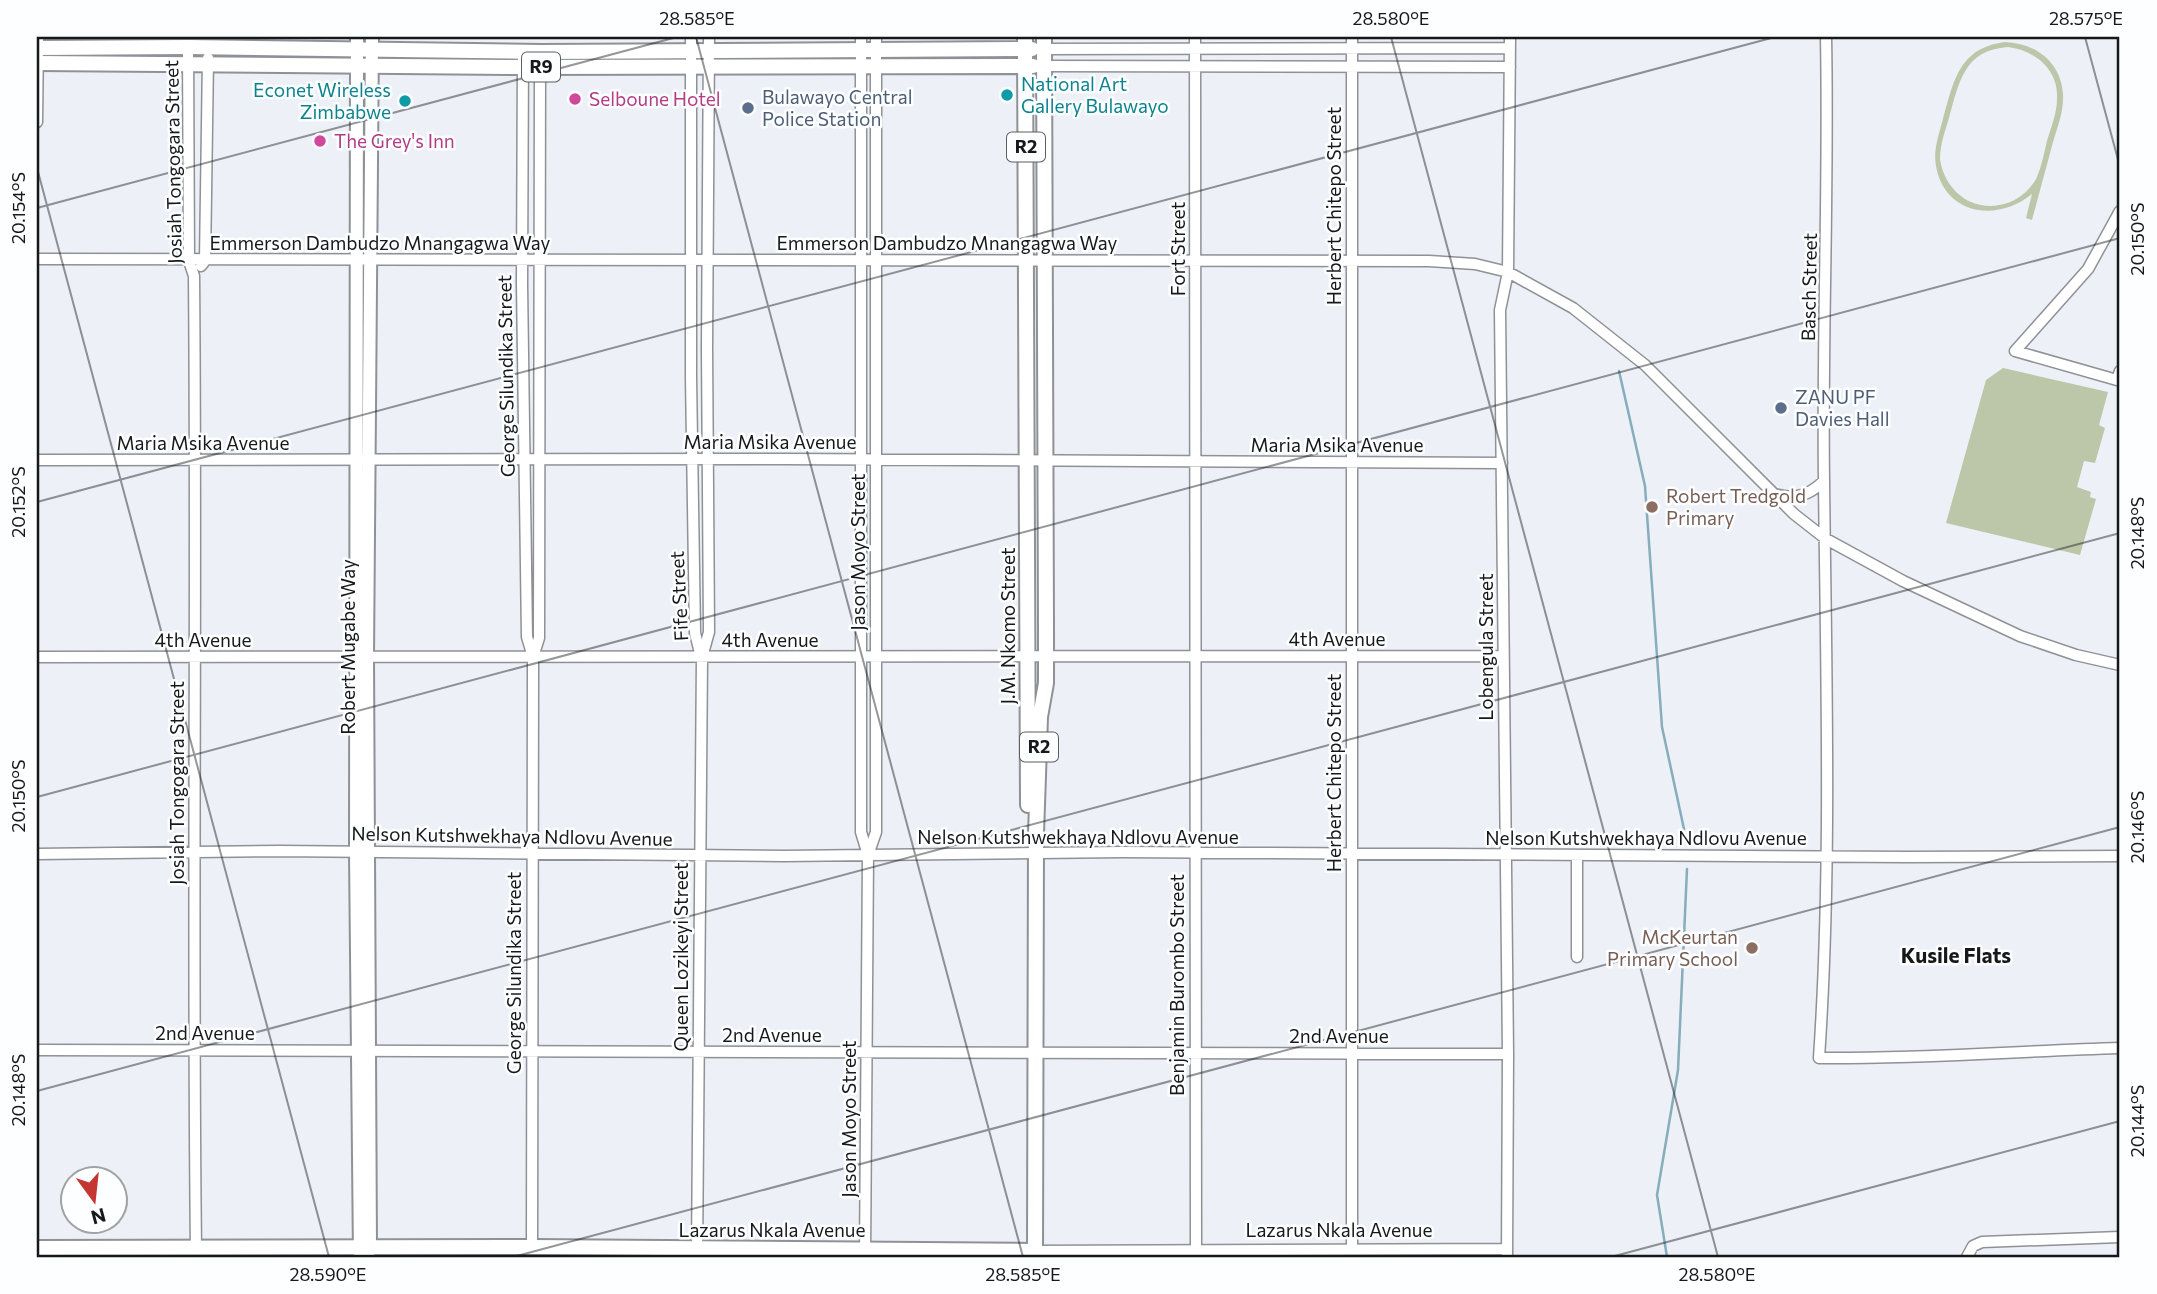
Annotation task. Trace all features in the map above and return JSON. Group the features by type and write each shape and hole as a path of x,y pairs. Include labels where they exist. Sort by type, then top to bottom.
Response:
{"highway":[{"name":"J.M. Nkomo Street","path":"1025,43 1023,260 1032,854 1031,1254"},
{"name":"R9","path":"38,52 188,65 522,67 541,60 691,44 1044,43"},
{"name":"J.M. Nkomo Street","path":"1032,854 1039,729 1046,683 1044,43"},
{"name":"R9","path":"38,52 364,44 523,51 541,60 691,67 1045,66"},
{"name":"Lazarus Nkala Avenue","path":"37,1248 53,1253 196,1248 236,1253 531,1247 697,1253 1031,1254"}],"main road":[{"name":"Robert Mugabe Way","path":"364,44 361,852 364,1252"}],"street":[{"name":"Basch Street","path":"1826,37 1826,856 1825,966 1819,1058 2120,1048"},
{"name":"Fort Street","path":"1195,42 1197,461"},
{"name":"Herbert Chitepo Street","path":"1352,42 1352,1253"},
{"path":"1044,43 1510,42"},
{"name":"Lobengula Street","path":"1507,1253 1508,1054 1500,310 1508,272 1510,42"},
{"name":"Jason Moyo Street","path":"865,1253 868,855 861,832 861,460 862,261 869,43"},
{"name":"Fife Street","path":"691,44 694,630 702,657"},
{"name":"Fife Street","path":"702,657 709,632 709,44"},
{"name":"Josiah Tongogara Street","path":"188,47 189,261 194,276 196,459 193,1051 196,1248"},
{"name":"Josiah Tongogara Street","path":"194,276 205,261 208,47"},
{"name":"George Silundika Street","path":"523,51 524,459 527,637 533,657"},
{"path":"37,122 38,52"},
{"name":"George Silundika Street","path":"531,1247 531,853 533,657 539,638 541,60"},
{"name":"Jason Moyo Street","path":"868,855 876,832 876,260 869,66"},
{"path":"1045,66 1510,67"},
{"path":"2120,211 2088,269 2015,351 2117,380 2120,371"},
{"name":"Emmerson Dambudzo Mnangagwa Way","path":"37,260 1429,261 1475,264 1508,272 1573,308 1626,349 1774,494 1826,539"},
{"name":"Maria Msika Avenue","path":"37,460 708,459 1503,463"},
{"name":"Benjamin Burombo Street","path":"1196,1254 1194,1053 1197,461"},
{"path":"1774,494 1788,498 1801,497 1824,481"},
{"path":"1826,539 1925,592 2020,636 2076,655 2120,665"},
{"name":"4th Avenue","path":"37,657 1503,656"},
{"name":"Queen Lozikeyi Street","path":"697,1253 702,657"},
{"name":"Nelson Kutshwekhaya Ndlovu Avenue","path":"37,854 361,852 699,855 1351,853 2120,856"},
{"path":"1577,855 1577,957"},
{"name":"2nd Avenue","path":"37,1050 1508,1054"},
{"path":"1967,1257 1973,1246 1982,1242 2120,1237"},
{"name":"Lazarus Nkala Avenue","path":"1031,1254 1507,1253"}],"green space":[{"path":"2016,43 2036,50 2052,64 2061,83 2062,112 2032,220 2026,218 2032,194 2004,208 1989,211 1975,209 1961,204 1950,195 1941,183 1936,166 1937,142 1955,79 1968,59 1990,45","holes":["1993,49 2018,49 2036,57 2054,79 2057,89 2056,110 2042,164 2031,186 2024,194 2006,204 1985,206 1965,199 1951,187 1940,159 1944,133 1960,81 1973,61"]},
{"path":"2003,368 2108,392 2099,425 2105,428 2095,463 2084,461 2077,487 2091,492 2090,497 2096,499 2080,555 1946,523 1986,380"}],"waterway":[{"path":"1619,371 1645,486 1662,727 1684,829"},
{"path":"1667,1257 1657,1195 1678,1070 1687,869"}],"place":[{"name":"National Art Gallery Bulawayo","path":"1007,95"},
{"name":"Selboune Hotel","path":"575,99"},
{"name":"Econet Wireless Zimbabwe","path":"405,101"},
{"name":"Bulawayo Central Police Station","path":"748,108"},
{"name":"The Grey's Inn","path":"320,141"},
{"name":"ZANU PF Davies Hall","path":"1781,408"},
{"name":"Robert Tredgold Primary","path":"1652,507"},
{"name":"McKeurtan Primary School","path":"1752,948"}],"district":[{"name":"Kusile Flats","path":"1956,956"}]}
